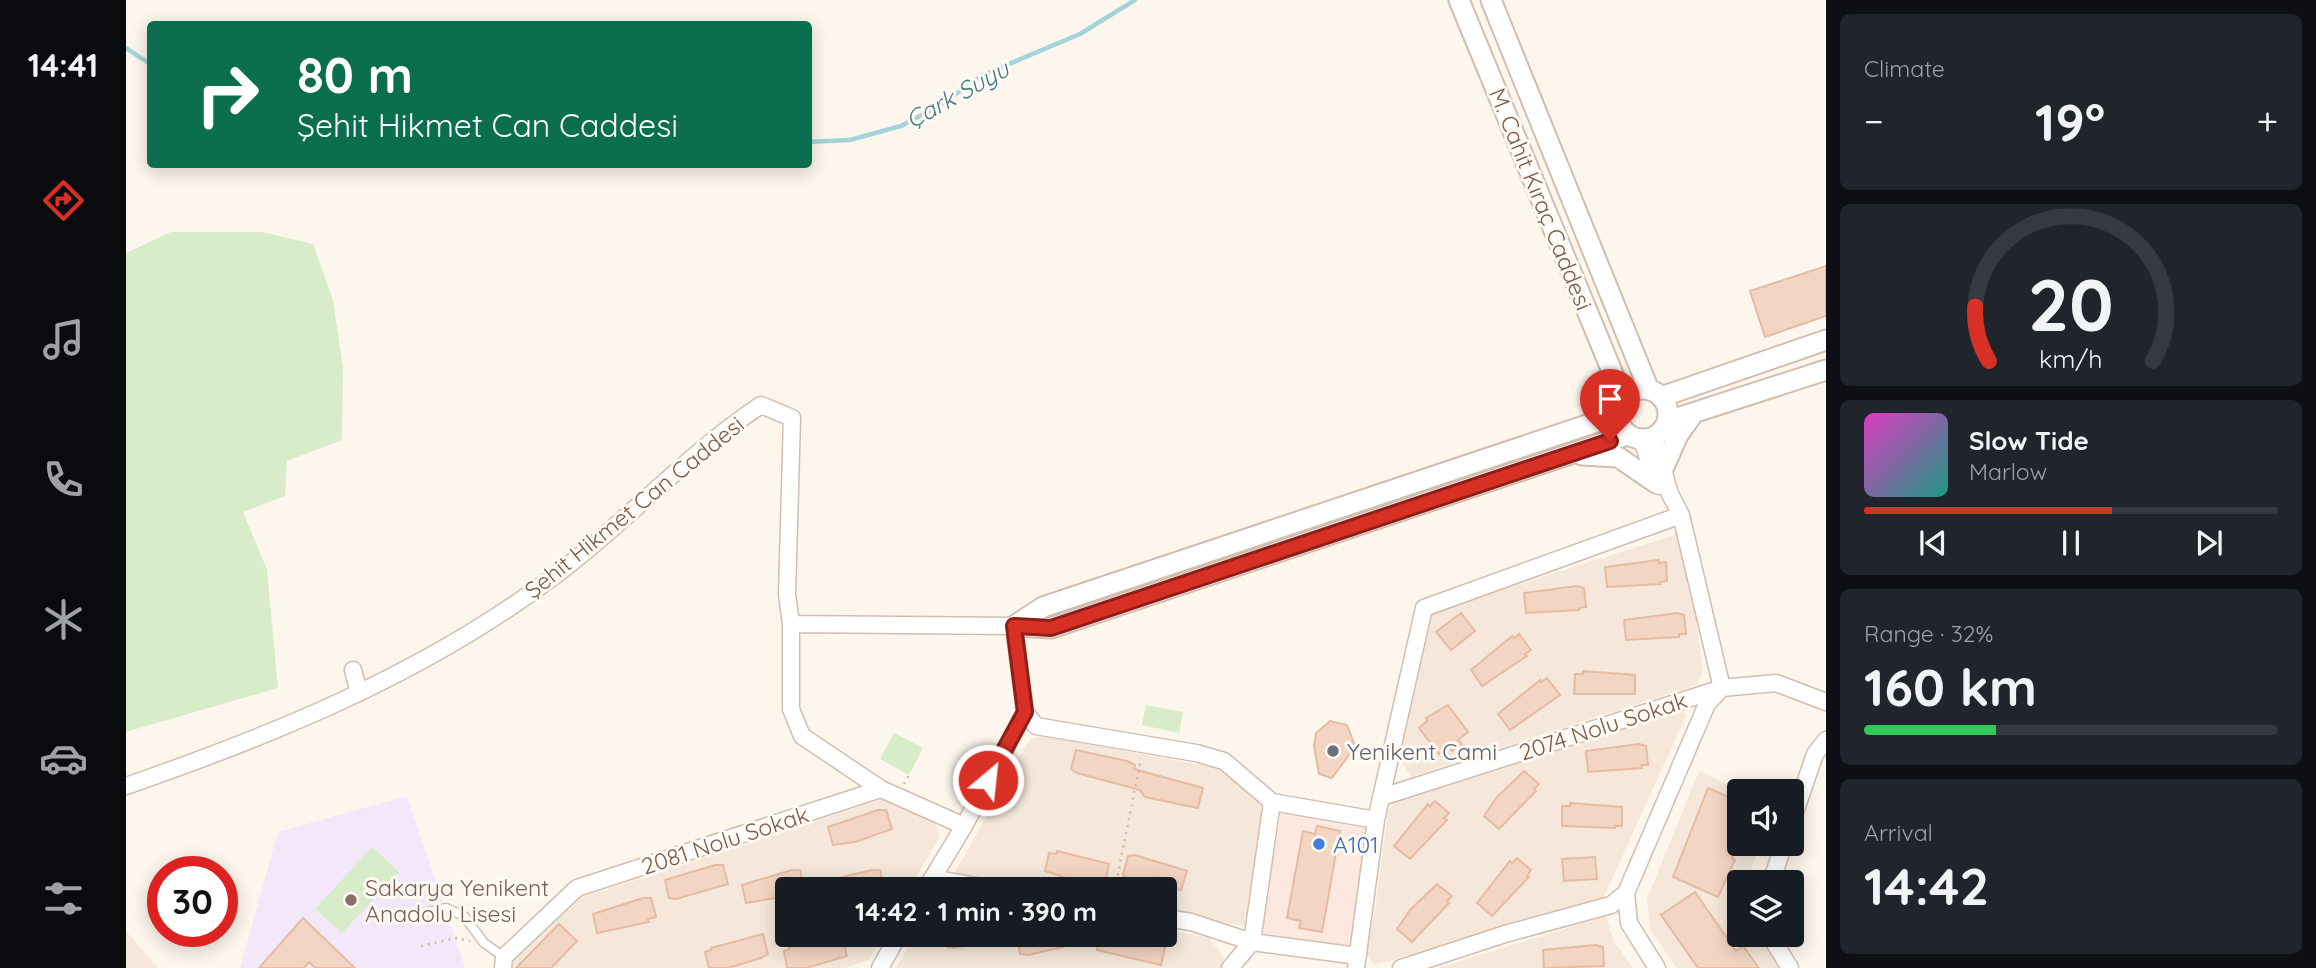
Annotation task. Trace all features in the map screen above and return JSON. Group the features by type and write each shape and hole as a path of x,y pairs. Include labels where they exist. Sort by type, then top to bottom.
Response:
{"street":[{"name":"M. Cahit Kıraç Caddesi","path":"1459,0 1620,407"},
{"name":"M. Cahit Kıraç Caddesi","path":"1492,0 1655,393"},
{"path":"1014,626 1043,607 1620,407 1635,390 1655,393 1826,340"},
{"path":"964,826 881,789 802,736 791,709 791,624 1051,628 1490,479 1641,437 1668,421 1826,370"},
{"path":"1655,393 1668,412 1668,421"},
{"name":"Şehit Hikmet Can Caddesi","path":"126,786 232,749 359,693 447,648 554,577 718,433 761,405 792,418 787,594 791,624"},
{"path":"1401,968 1505,934 1611,905 1626,892 1707,704 1722,688 1681,515 1641,437 1620,407"},
{"path":"1662,482 1678,435 1693,414"},
{"path":"1574,454 1618,457 1662,482"},
{"path":"1177,920 1251,942 1357,962 1376,820 1424,608 1681,515"},
{"path":"1014,626 1025,712 1036,726 1224,761 1272,802 1376,820"},
{"path":"353,670 359,693"},
{"name":"2074 Nolu Sokak","path":"1382,797 1722,688 1776,683 1826,702"},
{"path":"933,877 964,826 1025,712"},
{"path":"1804,786 1815,754 1826,740"},
{"name":"2081 Nolu Sokak","path":"503,962 577,888 881,789"},
{"path":"1230,968 1251,942 1272,802"},
{"path":"1626,892 1629,923 1657,968"},
{"path":"880,968 892,947"},
{"path":"1777,947 1790,968"}],"lane":[{"path":"411,916 446,908 464,916 484,943 503,962"}],"path":[{"path":"1117,877 1144,744"},
{"path":"421,946 456,938 484,943"}],"shaded area":[{"path":"1684,532 1703,671 1696,685 1411,777 1398,756 1428,613"},
{"path":"1683,708 1686,716 1603,899 1374,965 1365,951 1375,910 1388,811 1397,799"},
{"path":"1042,736 1223,769 1247,789 1261,806 1262,819 1244,926 1177,914 1177,877 971,877 954,874 1030,739"},
{"path":"1699,771 1727,785 1727,856 1756,856 1751,870 1727,870 1727,947 1766,947 1783,968 1677,968 1650,930 1647,899"},
{"name":"Sakarya Yenikent Anadolu Lisesi","path":"407,796 465,968 240,968 278,832"},
{"path":"886,798 935,823 940,836 916,877 775,877 775,947 876,947 869,960 845,968 511,968 512,963 581,898"},
{"path":"1281,813 1370,829 1349,949 1260,933"},
{"path":"1606,916 1613,940 1633,968 1438,968"},
{"path":"126,931 158,968 126,968"},
{"path":"1177,932 1208,937 1224,957 1222,968 896,968 908,947 1177,947"}],"green space":[{"path":"171,232 262,232 313,244 333,300 343,368 342,440 287,461 285,496 243,512 267,570 278,688 126,732 126,253"},
{"path":"1146,705 1183,712 1179,733 1142,725"},
{"path":"894,733 923,748 909,775 880,759"},
{"path":"372,847 399,872 342,933 315,909"}],"building":[{"path":"1826,266 1826,316 1765,337 1750,291"},
{"path":"1659,560 1659,563 1666,562 1667,581 1660,582 1661,584 1607,587 1605,567"},
{"path":"1577,586 1584,588 1586,607 1579,610 1526,613 1524,593"},
{"path":"1461,613 1475,631 1451,650 1436,632"},
{"path":"1677,613 1684,615 1686,634 1679,634 1679,637 1626,640 1624,620"},
{"path":"1519,634 1531,650 1525,654 1527,656 1482,686 1471,670 1512,636 1514,638"},
{"path":"1583,671 1635,675 1635,694 1574,694 1575,674 1583,674"},
{"path":"1547,678 1560,695 1510,730 1498,714 1540,680 1541,682"},
{"path":"1448,705 1468,732 1458,740 1462,744 1452,751 1448,747 1439,754 1419,728 1428,720 1426,718"},
{"name":"Yenikent Cami","path":"1330,721 1347,725 1354,743 1349,755 1332,778 1319,774 1314,746 1316,733"},
{"path":"1639,744 1646,746 1648,765 1641,765 1642,768 1588,772 1586,751"},
{"path":"1076,750 1127,761 1135,765 1134,769 1203,788 1198,808 1145,797 1140,790 1077,773 1071,769"},
{"path":"1524,771 1539,784 1534,789 1536,791 1499,829 1484,816 1497,797"},
{"path":"1708,788 1727,796 1727,856 1733,856 1735,860 1730,870 1727,870 1727,877 1718,897 1673,877"},
{"path":"1435,801 1449,813 1444,818 1447,820 1410,859 1394,846 1428,804 1430,806"},
{"path":"1570,803 1622,807 1622,826 1562,826 1562,806 1570,806"},
{"path":"878,810 886,810 892,829 855,842 833,845 828,827"},
{"path":"1317,826 1340,831 1322,932 1299,928 1301,921 1287,918 1303,831 1315,834"},
{"path":"1057,851 1109,864 1106,877 1064,877 1045,871 1049,853 1056,854"},
{"path":"1135,855 1187,871 1181,890 1177,889 1177,877 1126,877 1123,875 1128,856"},
{"path":"1595,857 1597,879 1564,881 1562,859"},
{"path":"1517,858 1531,870 1527,876 1529,877 1492,916 1477,903 1510,861 1512,863"},
{"path":"723,865 728,884 676,899 669,898 665,880"},
{"path":"792,870 800,870 802,877 775,877 775,898 746,903 742,885"},
{"path":"880,870 881,877 843,877"},
{"path":"1437,884 1452,896 1447,901 1449,903 1412,942 1397,929 1410,910"},
{"path":"1695,892 1727,938 1727,947 1733,947 1736,951 1744,947 1759,968 1698,968 1661,915"},
{"path":"643,898 651,898 656,917 648,919 649,922 597,933 593,914"},
{"path":"303,918 355,968 315,968 309,962 304,968 259,968"},
{"path":"559,924 577,941 551,968 516,968"},
{"path":"763,934 768,954 728,968 709,968 705,952 711,948"},
{"path":"1596,945 1603,947 1604,966 1544,968 1543,950"},
{"path":"789,947 845,947 847,956 806,968 787,968 784,951 790,949"},
{"path":"1019,947 1063,947 1028,955 1020,954"},
{"path":"1098,947 1165,947 1161,965 1097,950"}],"waterway":[{"name":"Çark Suyu","path":"812,142 850,140 901,126 937,107 983,75 1080,34 1135,0"},
{"name":"Çark Suyu","path":"126,48 147,62"}],"place":[{"name":"Yenikent Cami","path":"1333,751"},
{"name":"A101","path":"1319,844"},
{"name":"Sakarya Yenikent Anadolu Lisesi","path":"351,900"}],"route":[{"path":"988,780 1025,712 1014,626 1051,628 1610,441"}]}
